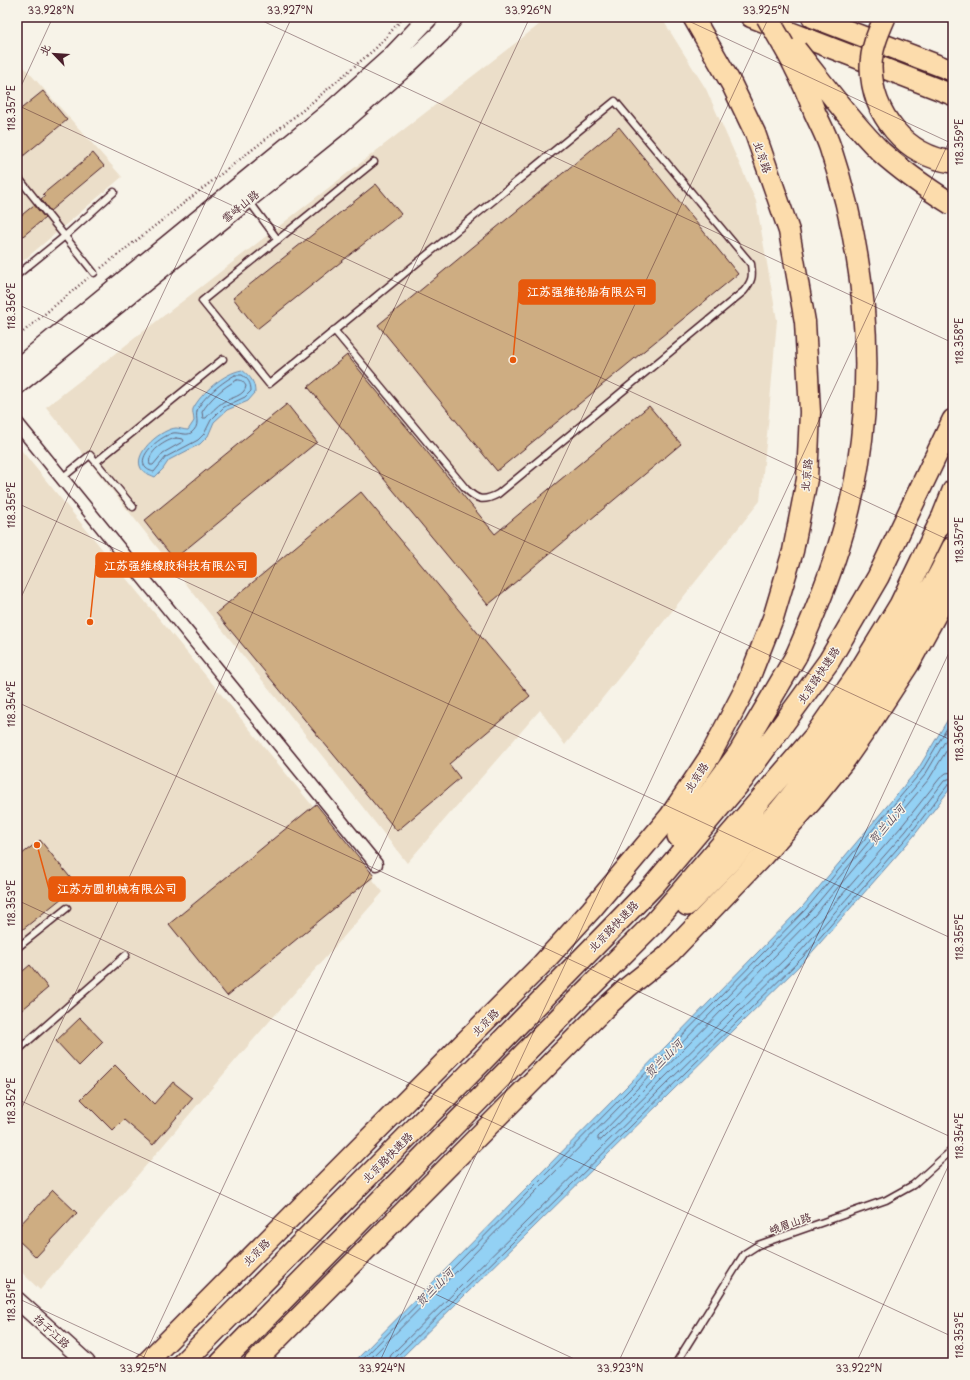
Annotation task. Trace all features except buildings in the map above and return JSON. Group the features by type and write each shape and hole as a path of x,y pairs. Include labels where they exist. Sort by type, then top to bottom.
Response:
{"highway":[{"path":"768,17 850,118 881,152 925,188 953,204"},
{"path":"588,952 676,839 739,753 796,656 818,607 836,554 849,508 858,465 865,406 866,338 862,281 851,220 830,146 795,66 768,17"},
{"path":"885,17 875,40 871,66 874,91 884,116 899,137 919,151 943,161 953,162"},
{"name":"北京路快速路","path":"183,1363 653,886 744,779 829,661 878,577 953,420"},
{"path":"221,1363 654,923 814,737 858,674 900,605 943,516 953,491"},
{"path":"562,1015 655,938 778,811 838,737 867,696 895,653 953,547"}],"main road":[{"name":"雪峰山路","path":"17,368 332,109 390,58 429,17"},
{"name":"雪峰山路","path":"17,385 247,200 372,97 430,44 454,17"},
{"name":"北京路","path":"146,1363 542,964 591,910 670,816 710,756 748,682 776,611 793,551 807,479 810,412 805,322 789,231 755,133 732,85 694,17"},
{"path":"751,17 953,95"},
{"path":"812,17 953,71"},
{"path":"254,1363 604,1010 628,987 667,956 762,857 812,801 845,760 909,664 953,584"}],"street":[{"path":"17,423 376,864"},
{"name":"扬子江路","path":"17,1300 87,1363"}],"lane":[{"path":"334,330 466,489 475,498 489,499 498,494 744,291 751,282 751,264 616,101 334,330 269,384 202,301 374,162"},
{"path":"17,176 94,273"},
{"path":"17,275 65,236 114,192"},
{"path":"247,200 278,240"},
{"path":"96,462 223,359"},
{"path":"62,478 90,455 133,507"},
{"path":"17,948 67,908"},
{"path":"17,1051 126,955"},
{"name":"峨眉山路","path":"676,1363 744,1254 758,1244 886,1200 913,1185 953,1148"}],"path":[{"path":"17,337 94,273 303,110 376,48 404,17"},
{"path":"540,1359 548,1363"}],"shaded area":[{"path":"549,17 661,17 706,89 756,201 777,320 760,501 565,745 540,710 407,863 46,407"},
{"path":"17,59 122,177 17,266"},
{"path":"17,445 383,892 240,1055 40,1290 17,1268"}],"water":[{"path":"242,370 250,377 254,386 255,393 248,401 227,410 214,422 208,436 200,444 169,460 155,477 142,470 140,460 142,454 151,442 170,429 176,428 188,430 194,421 193,409 207,390 228,375"},
{"name":"贺兰山河","path":"953,711 953,785 913,837 806,959 396,1363 353,1363 803,906 918,769"}],"place":[{"name":"江苏强维轮胎有限公司","path":"513,360"},
{"name":"江苏强维橡胶科技有限公司","path":"90,622"},
{"name":"江苏方圆机械有限公司","path":"37,845"}]}
